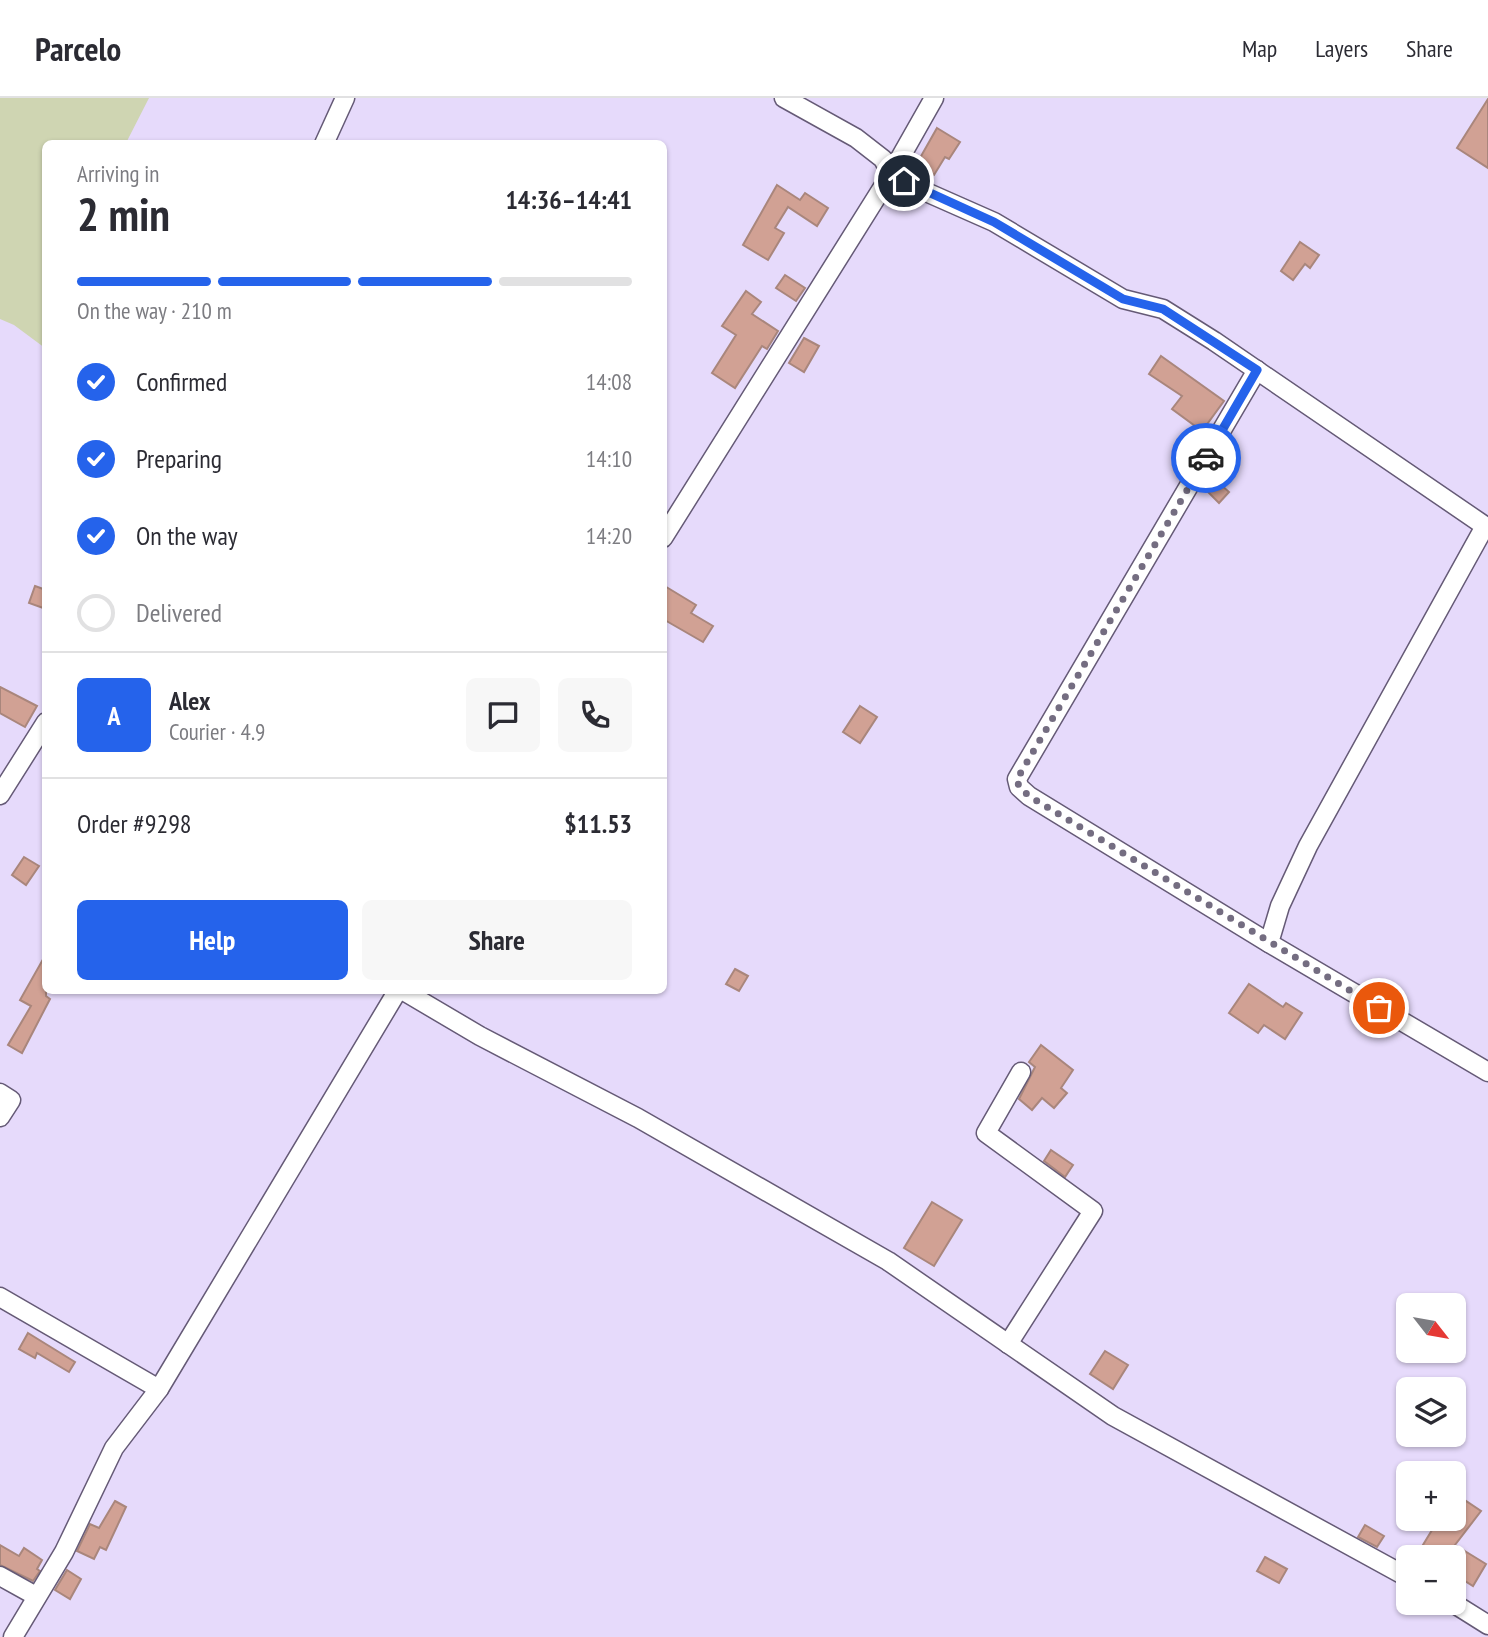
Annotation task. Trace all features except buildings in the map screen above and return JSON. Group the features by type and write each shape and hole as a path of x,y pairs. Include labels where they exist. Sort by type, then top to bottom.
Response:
{"street":[{"path":"326,140 345,98"},
{"path":"784,98 856,138 883,159 891,174 994,222 1123,299 1163,309 1485,526 1308,846 1280,905 1269,943"},
{"path":"667,532 891,174 934,98"},
{"path":"1257,370 1017,779 1019,787 1029,796 1269,943 1488,1072"},
{"path":"0,795 42,728"},
{"path":"13,1637 64,1552 114,1448 159,1389 398,994"},
{"path":"407,994 638,1118 888,1261 1113,1416 1396,1571"},
{"path":"1008,1344 1093,1211 985,1133 1021,1072"},
{"path":"0,1093 11,1100 0,1117"},
{"path":"0,1297 159,1389"},
{"path":"0,1576 36,1596"},
{"path":"1466,1611 1488,1625"}],"green space":[{"path":"0,98 149,98 128,140 42,140 42,346 14,325 0,319"}],"way so far":[{"path":"1206,458 1017,779 1019,787 1029,796 1379,1008"}],"route":[{"path":"904,181 994,222 1123,299 1163,309 1257,370 1206,458"}]}
